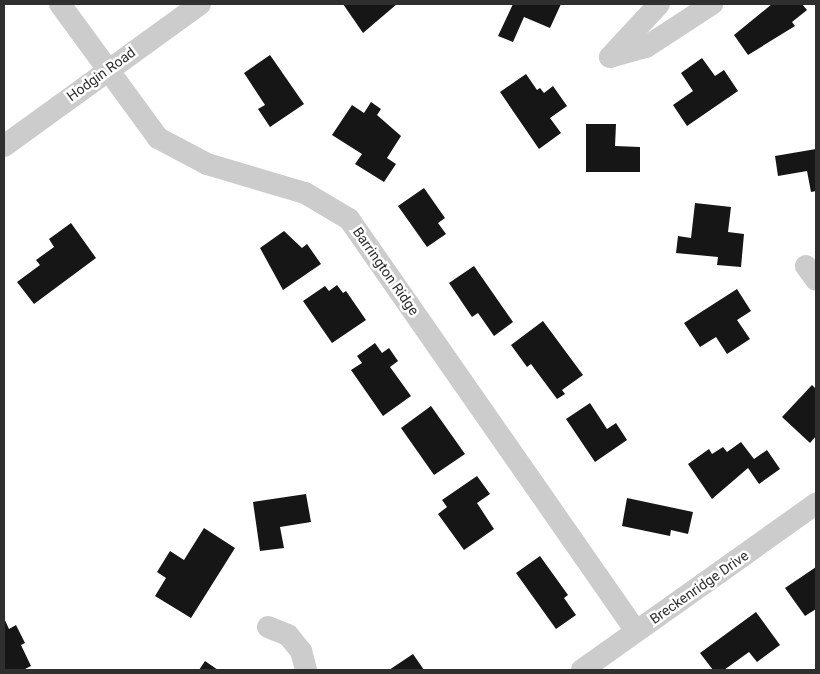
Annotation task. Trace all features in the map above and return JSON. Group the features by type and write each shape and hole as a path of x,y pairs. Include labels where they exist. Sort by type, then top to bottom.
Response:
{"street":[{"name":"Barrington Ridge","path":"60,4 158,138 184,154 305,193 349,219 636,631"},
{"name":"Hodgin Road","path":"4,146 106,69 200,4"},
{"path":"659,4 610,57 646,47 712,4"},
{"name":"Breckenridge Drive","path":"582,670 816,504"},
{"path":"268,627 288,635 301,651 306,670"}],"building":[{"path":"343,4 397,4 363,33"},
{"path":"513,4 561,4 550,28 524,17 513,42 498,36"},
{"path":"772,4 802,4 807,10 792,22 795,26 748,55 734,35"},
{"path":"270,55 304,104 270,127 258,109 265,105 244,73"},
{"path":"702,58 715,76 724,70 738,91 687,126 673,105 693,91 681,73"},
{"path":"526,74 537,90 540,88 544,93 553,86 567,106 550,118 561,133 539,149 500,92"},
{"path":"371,102 381,109 377,115 401,136 387,158 396,164 384,182 355,164 362,154 332,135 352,105 364,113"},
{"path":"586,124 616,124 615,146 640,147 640,172 586,172"},
{"path":"816,149 816,191 811,192 807,171 778,176 775,156"},
{"path":"424,188 445,218 438,223 446,234 427,247 398,206"},
{"path":"695,203 731,207 728,232 744,234 741,267 717,265 718,257 676,253 678,236 691,238"},
{"path":"71,223 96,258 34,304 17,282 40,265 36,260 54,247 49,239"},
{"path":"284,231 302,248 307,244 321,264 283,290 260,248"},
{"path":"474,266 513,322 494,336 478,313 472,317 449,283"},
{"path":"337,285 343,293 346,291 366,320 332,343 303,301 325,286 329,291"},
{"path":"737,289 751,311 737,320 750,339 727,354 716,337 700,347 684,323"},
{"path":"543,321 583,375 562,390 565,394 557,399 531,364 527,367 511,345"},
{"path":"375,343 382,353 389,348 398,361 390,367 411,396 383,416 351,370 362,363 357,356"},
{"path":"812,385 816,389 816,436 810,443 782,417"},
{"path":"590,403 607,429 616,423 627,440 595,462 566,419"},
{"path":"431,406 465,454 434,475 401,428"},
{"path":"741,442 754,459 767,450 780,469 759,484 748,468 712,499 688,464 709,449 712,454 723,447 727,452"},
{"path":"477,476 490,494 477,503 494,529 464,550 438,514 447,507 442,500"},
{"path":"306,494 311,522 280,527 284,548 260,551 253,502"},
{"path":"627,498 693,512 688,534 671,530 670,536 622,526"},
{"path":"204,528 235,548 191,618 155,596 166,578 157,572 170,551 184,560"},
{"path":"540,556 568,595 564,598 576,615 556,629 516,573"},
{"path":"816,567 816,609 805,616 785,588"},
{"path":"756,612 780,645 757,662 749,652 724,670 713,670 700,653"},
{"path":"4,618 9,629 16,625 25,643 21,645 31,666 23,670 4,670"},
{"path":"413,654 424,670 389,670"},
{"path":"205,661 218,670 199,670"}]}
